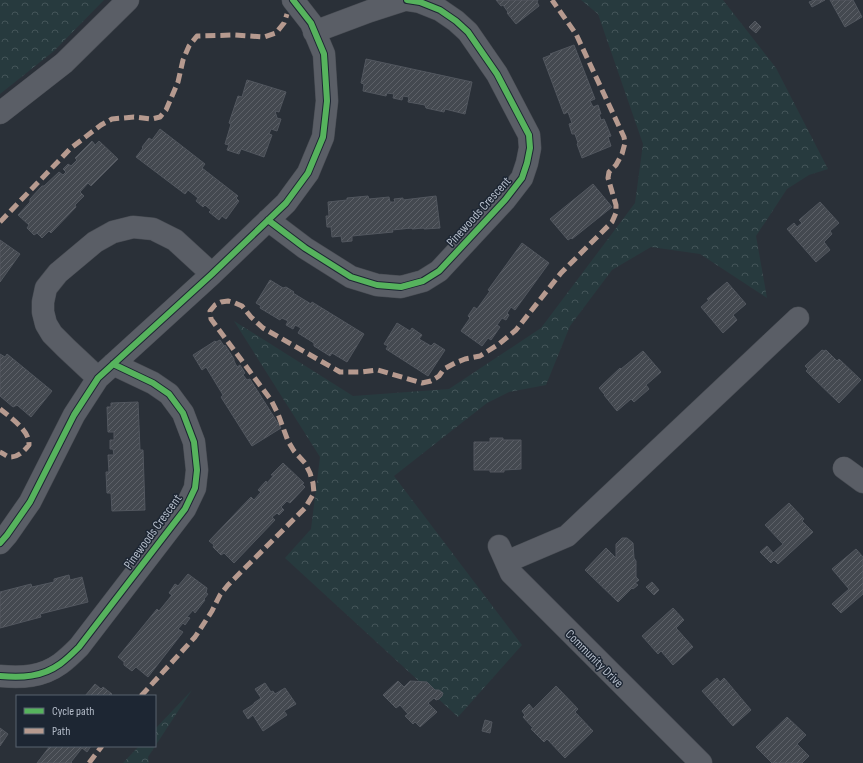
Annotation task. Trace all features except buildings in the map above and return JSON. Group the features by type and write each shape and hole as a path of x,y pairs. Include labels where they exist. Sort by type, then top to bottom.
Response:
{"street":[{"path":"0,113 64,63 128,0"},
{"path":"0,543 8,535 30,502 74,415 106,371 212,274 286,203 308,173 323,137 327,100 324,54 311,23 293,0"},
{"path":"314,32 404,0"},
{"name":"Pinewoods Crescent","path":"268,220 304,248 352,277 377,285 402,287 423,281 439,271 505,200 522,178 530,148 529,135 497,74 468,32 456,21 440,10 420,2 407,0"},
{"name":"Pinewoods Crescent","path":"0,676 17,678 40,675 60,664 79,647 185,509 195,488 197,470 194,442 183,413 169,394 153,383 106,371 56,338 46,324 43,312 43,302 46,288 58,273 95,242 113,232 133,227 153,228 175,240 212,274"},
{"name":"Community Drive","path":"701,763 511,573 503,554 567,536 798,318"},
{"path":"844,468 863,482"}],"green space":[{"path":"0,0 104,0 54,51 0,94"},
{"path":"581,0 723,0 776,68 828,169 809,175 787,189 756,236 767,298 700,254 651,247 612,270 570,326 546,385 509,392 487,403 394,476 522,645 458,717 285,558 311,529 320,457 234,321 353,396 449,389 541,328 635,203 643,144 598,14"},
{"path":"192,690 156,745 156,728"},
{"path":"138,747 155,747 148,757 149,763 123,763"}],"marked path":[{"path":"142,695 195,637 212,611 220,595 228,585 305,508 314,493 310,473 305,463 294,451 288,441 271,400 211,319 210,311 215,305 228,301 242,306 263,328 340,372 378,370 422,383 431,381 439,376 444,369 455,363 480,356 499,344 516,330 561,273 612,222 616,213 616,205 608,178 609,172 616,165 622,154 625,143 624,137 576,34 552,0"},
{"path":"0,222 71,148 101,125 112,119 134,117 152,119 160,117 166,110 178,82 183,60 189,46 197,36 235,35 264,37 276,33 284,23 287,14"},
{"path":"0,409 23,430 26,434 29,445 21,453 12,457 0,452"},
{"path":"89,763 101,747"}],"cycle path":[{"path":"0,543 30,502 74,415 98,378 212,274 286,203 308,173 323,137 327,101 324,54 311,23 293,0"},
{"path":"268,220 305,248 351,277 377,285 401,287 423,281 439,271 505,200 522,178 530,148 529,135 497,74 468,32 456,21 440,10 420,2 407,0"},
{"path":"0,676 24,677 46,672 63,662 72,654 79,647 185,509 195,488 197,470 194,442 183,413 169,394 153,383 113,364"}]}
